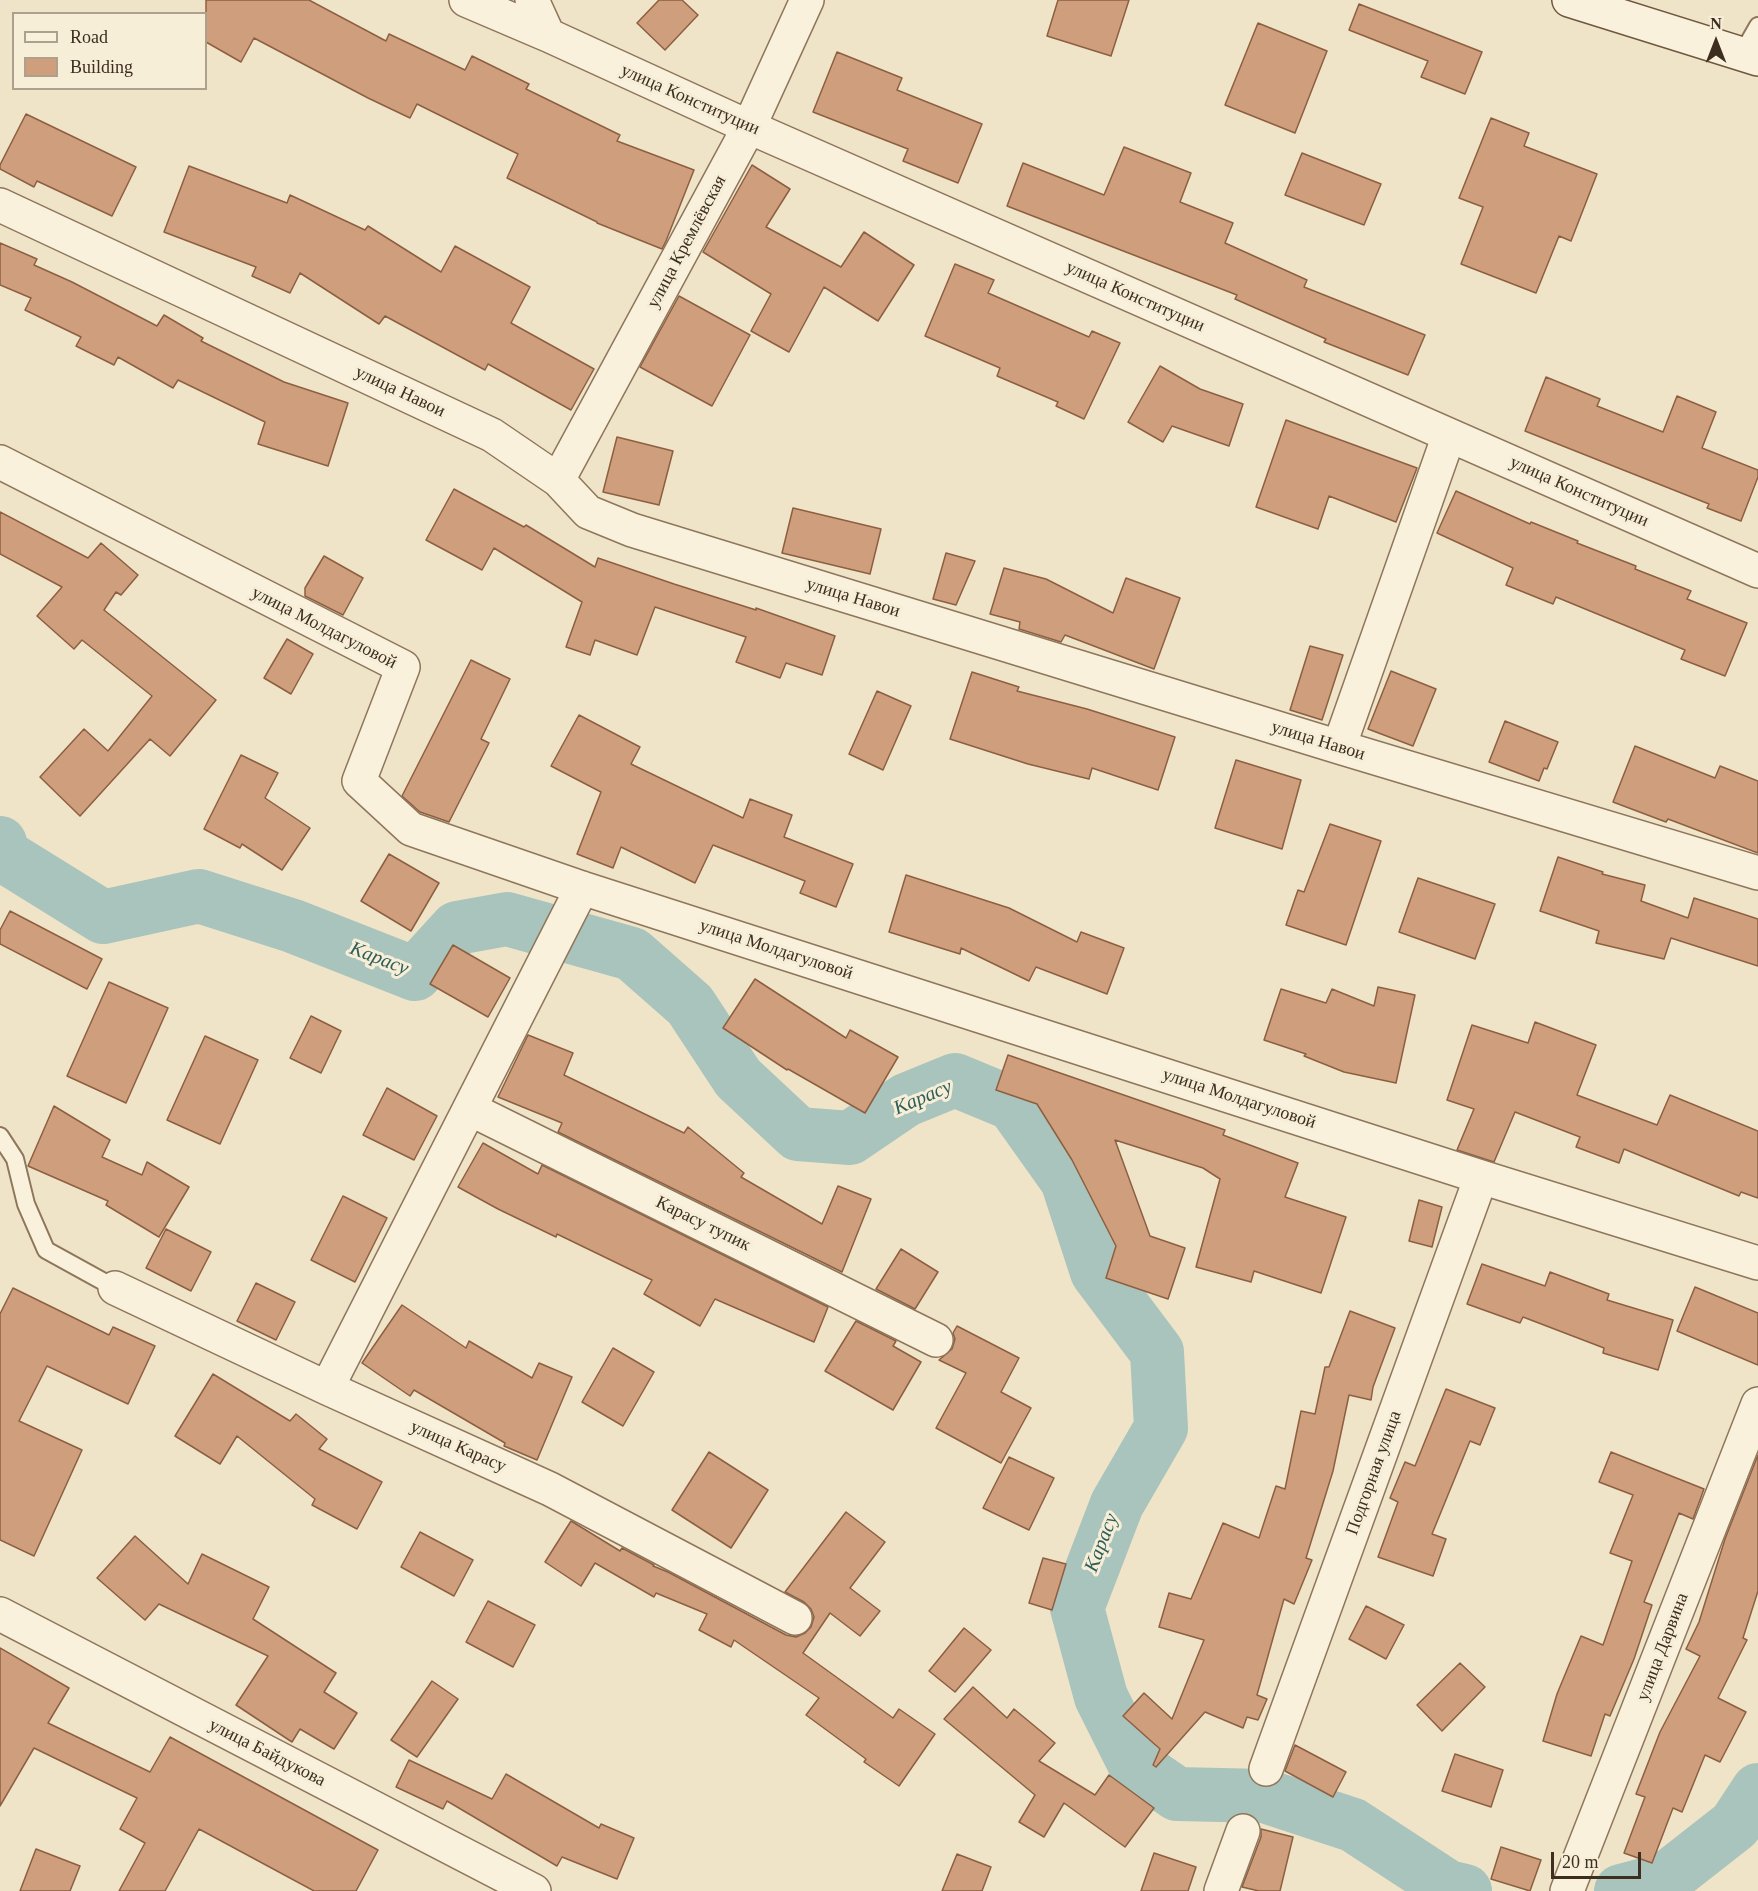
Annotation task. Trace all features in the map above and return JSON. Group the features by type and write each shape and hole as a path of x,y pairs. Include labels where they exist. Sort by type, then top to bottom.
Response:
{"street":[{"name":"улица Конституции","path":"466,0 1758,571"},
{"path":"532,0 548,35"},
{"name":"улица Кремлёвская","path":"558,480 749,127 807,0"},
{"path":"1569,0 1750,56"},
{"name":"улица Навои","path":"0,205 492,435 558,480 588,512 632,530 1758,873"},
{"path":"1339,747 1449,435"},
{"name":"улица Молдагуловой","path":"0,462 404,667 359,781 411,829 582,888 1481,1177 1758,1263"},
{"path":"327,1388 582,888"},
{"name":"Карасу тупик","path":"470,1109 936,1340"},
{"name":"Подгорная улица","path":"1266,1769 1481,1177"},
{"name":"улица Карасу","path":"115,1288 327,1388 550,1489 795,1618"},
{"name":"улица Дарвина","path":"1567,1891 1758,1404"},
{"name":"улица Байдукова","path":"0,1614 534,1891"},
{"path":"1221,1891 1243,1831"}],"lane":[{"path":"1750,56 1758,26"},
{"path":"0,1136 15,1159 26,1204 46,1250 115,1288"}],"building":[{"path":"206,0 309,0 386,41 389,34 465,70 472,56 529,84 526,89 620,135 617,141 694,170 662,249 597,223 507,178 518,154 417,104 410,118 254,38 241,62 207,43"},
{"path":"659,0 682,0 698,15 665,50 637,23"},
{"path":"1058,0 1129,0 1111,56 1047,36"},
{"path":"1359,4 1482,52 1465,94 1421,77 1428,61 1349,30"},
{"path":"1258,23 1327,51 1295,133 1225,105"},
{"path":"837,52 902,78 897,90 982,124 958,183 903,161 908,149 813,112"},
{"path":"26,114 136,167 112,216 37,181 34,187 0,169"},
{"path":"1491,118 1529,133 1524,146 1597,174 1571,241 1559,236 1536,293 1461,264 1483,207 1459,198"},
{"path":"1124,147 1191,173 1180,202 1233,223 1225,243 1307,280 1304,287 1425,335 1408,375 1324,342 1326,339 1235,299 1237,295 1007,206 1023,163 1104,195"},
{"path":"1302,153 1381,184 1364,225 1285,195"},
{"path":"752,165 790,189 766,227 841,267 864,232 914,265 878,321 824,287 789,352 751,331 771,294 703,252"},
{"path":"189,166 287,203 290,195 365,230 368,226 441,272 455,246 530,287 511,323 594,369 571,410 488,364 485,370 385,316 379,324 300,273 290,293 252,276 256,267 164,232"},
{"path":"0,243 37,259 34,265 157,326 164,315 203,338 201,341 284,382 348,403 328,466 258,444 265,422 178,380 173,388 118,357 114,365 76,346 81,337 25,310 31,298 0,285"},
{"path":"955,264 994,280 988,293 1089,337 1092,331 1120,343 1084,419 1056,406 1058,402 997,376 1000,368 925,336"},
{"path":"679,296 750,335 712,406 640,367"},
{"path":"1160,366 1200,389 1243,404 1229,446 1172,426 1163,442 1128,422"},
{"path":"1546,377 1600,399 1597,406 1663,432 1677,396 1716,412 1702,448 1758,470 1758,477 1741,521 1707,508 1709,504 1525,431"},
{"path":"1286,420 1417,468 1396,522 1329,496 1318,529 1256,507"},
{"path":"617,437 673,451 659,505 603,492"},
{"path":"454,489 524,527 526,525 595,567 598,558 756,610 756,608 835,636 822,675 786,663 780,678 736,662 746,637 655,607 637,655 595,640 590,655 566,647 582,602 494,548 482,570 426,540"},
{"path":"1456,491 1530,524 1531,522 1636,566 1635,569 1691,591 1687,599 1747,623 1725,676 1681,659 1685,650 1556,597 1553,604 1506,585 1513,568 1437,533"},
{"path":"793,508 881,529 870,574 782,553"},
{"path":"0,512 88,558 101,543 138,575 121,595 116,592 104,610 216,700 170,756 150,739 80,816 40,777 84,729 108,751 152,696 82,640 74,649 37,616 62,587 0,554"},
{"path":"946,553 975,561 956,605 933,599"},
{"path":"324,556 363,578 343,615 305,596 305,588"},
{"path":"1004,568 1046,579 1113,613 1126,578 1180,598 1154,669 1065,635 1061,642 1019,629 1020,622 990,614"},
{"path":"287,639 313,654 291,694 264,678"},
{"path":"1310,646 1343,655 1322,720 1290,710"},
{"path":"471,660 510,679 481,739 489,743 449,822 420,812 402,796"},
{"path":"1391,671 1436,689 1413,746 1368,729"},
{"path":"972,672 1019,687 1017,691 1087,709 1175,737 1158,790 1092,768 1089,779 1028,764 950,739"},
{"path":"877,691 911,706 883,770 849,754"},
{"path":"579,715 640,747 631,764 743,818 750,799 792,815 784,837 853,864 836,907 800,893 805,881 713,845 695,883 621,847 613,868 577,854 601,792 551,766"},
{"path":"1505,721 1558,742 1547,769 1544,768 1539,781 1489,762"},
{"path":"1635,746 1715,778 1720,766 1758,781 1758,853 1668,819 1666,822 1613,802"},
{"path":"241,755 278,773 265,798 310,828 282,870 242,844 240,848 204,829"},
{"path":"1236,760 1301,780 1282,849 1215,828"},
{"path":"1330,824 1381,841 1346,945 1286,925 1298,890 1304,892"},
{"path":"389,854 439,883 411,931 361,901"},
{"path":"1558,857 1603,872 1602,874 1645,885 1641,901 1688,918 1694,898 1758,919 1758,966 1671,938 1664,959 1596,943 1599,931 1540,911"},
{"path":"906,875 1009,908 1077,942 1081,932 1124,948 1107,994 1036,967 1029,981 961,948 960,954 889,932"},
{"path":"1418,878 1495,904 1475,959 1399,932"},
{"path":"10,911 102,959 87,989 0,944 0,930"},
{"path":"453,945 510,978 488,1017 430,984"},
{"path":"755,979 846,1038 850,1030 898,1057 865,1113 787,1070 723,1028"},
{"path":"109,982 168,1008 126,1103 67,1076"},
{"path":"1378,987 1415,995 1396,1083 1344,1072 1304,1056 1306,1054 1264,1040 1281,989 1326,1003 1332,989 1374,1006"},
{"path":"311,1016 341,1031 321,1073 290,1058"},
{"path":"1535,1022 1596,1045 1577,1095 1657,1125 1670,1095 1758,1131 1758,1198 1741,1192 1739,1196 1624,1149 1619,1163 1576,1147 1580,1137 1515,1112 1494,1162 1457,1150 1474,1109 1447,1100 1472,1025 1528,1043"},
{"path":"528,1035 573,1053 564,1075 684,1133 688,1127 744,1173 741,1177 822,1224 838,1186 871,1199 842,1272 558,1132 562,1123 498,1097"},
{"path":"205,1036 258,1060 220,1144 167,1120"},
{"path":"1008,1055 1225,1130 1223,1135 1298,1163 1285,1197 1346,1217 1321,1293 1254,1271 1251,1282 1196,1267 1220,1179 1203,1168 1115,1140 1150,1236 1185,1248 1168,1299 1106,1278 1116,1246 1072,1160 1037,1104 996,1090"},
{"path":"387,1088 437,1116 414,1160 363,1135"},
{"path":"54,1106 110,1140 102,1157 142,1175 147,1162 189,1187 159,1237 106,1205 108,1201 28,1166"},
{"path":"483,1143 538,1174 542,1165 828,1307 814,1342 715,1299 700,1326 644,1294 652,1280 557,1234 556,1237 458,1187"},
{"path":"343,1196 387,1218 355,1282 311,1260"},
{"path":"1419,1200 1442,1207 1432,1247 1409,1241"},
{"path":"166,1229 211,1252 191,1291 146,1268"},
{"path":"901,1249 938,1272 915,1309 876,1289"},
{"path":"1482,1264 1545,1286 1550,1272 1609,1294 1607,1300 1673,1320 1658,1370 1603,1353 1604,1348 1523,1317 1520,1323 1467,1304"},
{"path":"256,1283 295,1302 276,1340 237,1321"},
{"path":"1695,1287 1758,1313 1758,1365 1677,1331"},
{"path":"13,1288 109,1335 113,1327 155,1346 128,1404 47,1366 19,1421 82,1450 34,1556 0,1540 0,1314"},
{"path":"402,1305 466,1348 469,1341 532,1378 539,1363 572,1377 537,1460 504,1446 505,1443 414,1390 410,1396 362,1363"},
{"path":"1350,1311 1395,1328 1373,1387 1371,1400 1349,1395 1333,1471 1306,1558 1312,1560 1294,1604 1284,1599 1257,1695 1267,1699 1258,1720 1247,1717 1243,1728 1205,1712 1156,1767 1153,1765 1160,1749 1123,1716 1144,1693 1172,1719 1204,1640 1159,1627 1169,1593 1191,1599 1223,1523 1259,1538 1276,1486 1285,1489 1301,1411 1315,1414 1325,1367 1329,1367"},
{"path":"856,1321 896,1341 893,1346 921,1362 893,1410 825,1371"},
{"path":"957,1326 1019,1358 1001,1392 1031,1408 1001,1463 936,1428 966,1373 939,1360 952,1349 955,1339 953,1333"},
{"path":"613,1348 654,1372 623,1426 582,1402"},
{"path":"213,1374 290,1421 296,1414 327,1439 319,1449 382,1482 357,1529 312,1505 315,1499 237,1436 220,1464 175,1436"},
{"path":"1446,1389 1495,1408 1480,1445 1470,1441 1432,1534 1446,1539 1433,1576 1378,1557 1398,1502 1390,1498 1405,1462 1415,1466"},
{"path":"709,1452 768,1490 731,1548 672,1510"},
{"path":"1611,1452 1704,1489 1693,1519 1679,1513 1644,1602 1652,1605 1634,1659 1610,1716 1605,1714 1591,1756 1543,1741 1557,1694 1581,1636 1603,1645 1632,1561 1610,1553 1633,1495 1599,1482"},
{"path":"1758,1455 1758,1591 1743,1638 1747,1640 1718,1698 1746,1712 1720,1762 1705,1755 1682,1812 1673,1808 1652,1863 1624,1853 1645,1797 1636,1794 1660,1732 1700,1656 1686,1649 1699,1622 1725,1539"},
{"path":"1009,1457 1054,1478 1029,1530 983,1508"},
{"path":"846,1512 885,1542 850,1588 880,1611 860,1636 830,1613 803,1653 893,1718 899,1709 935,1734 899,1786 864,1762 866,1759 806,1715 819,1698 734,1640 731,1647 699,1630 707,1614 656,1593 654,1597 595,1563 581,1586 545,1562 571,1521 620,1551 622,1548 786,1635 796,1637 811,1627 814,1617 811,1609 804,1602 785,1592"},
{"path":"420,1532 473,1560 454,1596 401,1567"},
{"path":"135,1536 188,1584 202,1554 269,1587 253,1619 336,1673 324,1692 357,1713 334,1749 300,1729 292,1742 236,1705 268,1656 159,1604 145,1620 97,1578"},
{"path":"1043,1558 1066,1564 1052,1610 1029,1603"},
{"path":"488,1601 535,1625 513,1667 466,1642"},
{"path":"1366,1606 1404,1625 1386,1659 1349,1639"},
{"path":"964,1628 991,1650 955,1692 929,1671"},
{"path":"0,1648 69,1688 48,1723 150,1772 170,1737 378,1850 356,1891 314,1891 199,1829 165,1891 119,1891 145,1843 120,1829 137,1798 34,1748 0,1806"},
{"path":"1460,1663 1485,1687 1442,1731 1417,1705"},
{"path":"432,1681 458,1699 417,1757 391,1740"},
{"path":"973,1687 1007,1718 1014,1709 1055,1743 1039,1761 1095,1795 1109,1775 1154,1808 1125,1847 1064,1803 1044,1837 1019,1822 1035,1795 944,1719"},
{"path":"1295,1745 1346,1772 1333,1797 1285,1771"},
{"path":"1455,1754 1503,1770 1491,1807 1442,1791"},
{"path":"409,1760 492,1799 506,1774 599,1828 601,1824 634,1838 617,1879 562,1857 557,1866 447,1801 443,1809 396,1787"},
{"path":"1261,1829 1293,1837 1280,1891 1259,1891 1242,1887 1261,1837"},
{"path":"1501,1847 1541,1860 1530,1891 1491,1879"},
{"path":"36,1849 80,1866 70,1891 20,1891"},
{"path":"1154,1853 1196,1867 1188,1891 1141,1891"},
{"path":"957,1854 991,1867 982,1891 942,1891"}],"waterway":[{"name":"Карасу","path":"0,843 3,855 103,917 199,896 293,926 415,974 457,928 507,919 632,954 690,1005 738,1078 798,1134 850,1138 906,1100 955,1080 1013,1104 1067,1180 1097,1272 1157,1352 1161,1428 1117,1504 1077,1608 1101,1697 1135,1765 1177,1794 1265,1796 1353,1825 1448,1887 1465,1891"},
{"name":"Карасу","path":"1621,1891 1666,1879 1735,1825 1758,1790"}]}
